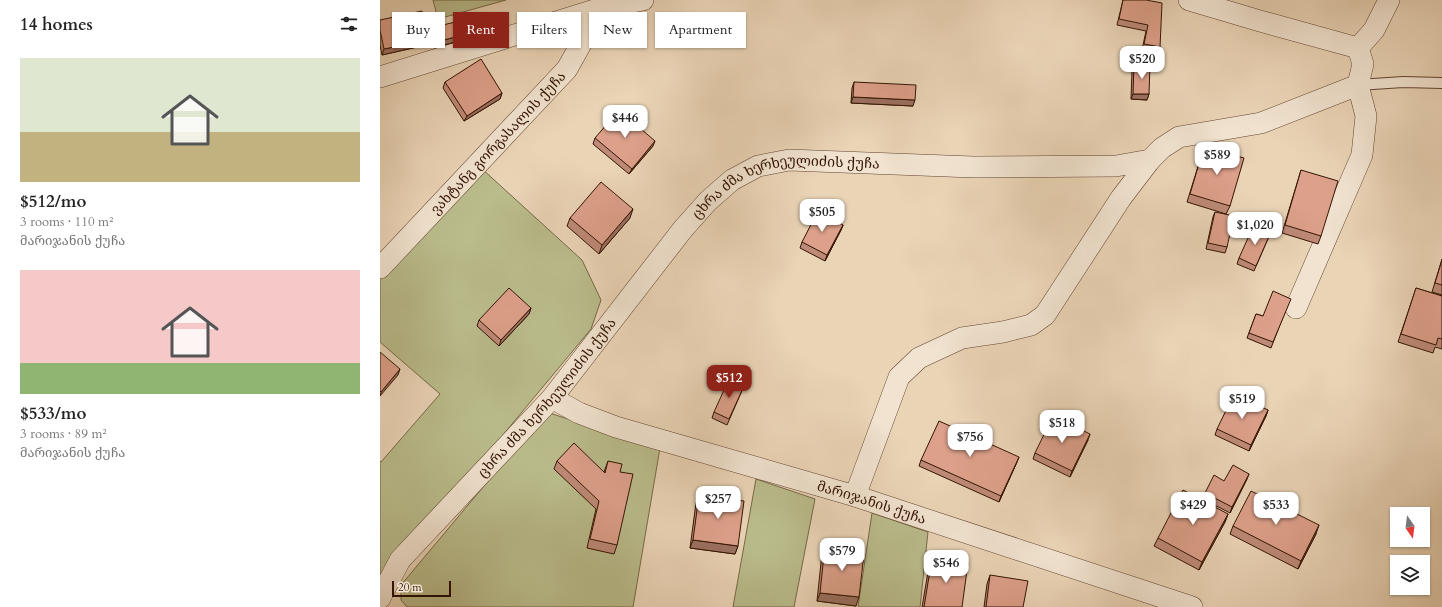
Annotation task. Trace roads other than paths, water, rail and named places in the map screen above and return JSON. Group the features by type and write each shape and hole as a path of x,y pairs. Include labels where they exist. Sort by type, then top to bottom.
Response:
{"street":[{"path":"380,77 601,8 643,0"},
{"path":"1189,0 1358,48"},
{"path":"1358,48 1374,30 1389,0"},
{"name":"ვახტანგ გორგასალის ქუჩა","path":"380,268 567,69 601,8"},
{"path":"1296,308 1362,155 1366,116 1358,85 1363,64 1358,48"},
{"path":"855,496 899,377 919,358 962,338 1004,332 1031,325 1045,315 1121,198 1150,160 1162,148 1179,137 1261,123 1358,85"},
{"name":"ცხრა ძმა ხერხეულიძის ქუჩა","path":"380,598 400,560 552,398 683,229 708,201 732,180 758,166 789,160 973,167 1116,166 1150,160"},
{"name":"მარიჯანის ქუჩა","path":"552,398 579,413 616,427 855,496 1192,607"}],"lane":[{"path":"1358,85 1404,82 1442,83"}]}
